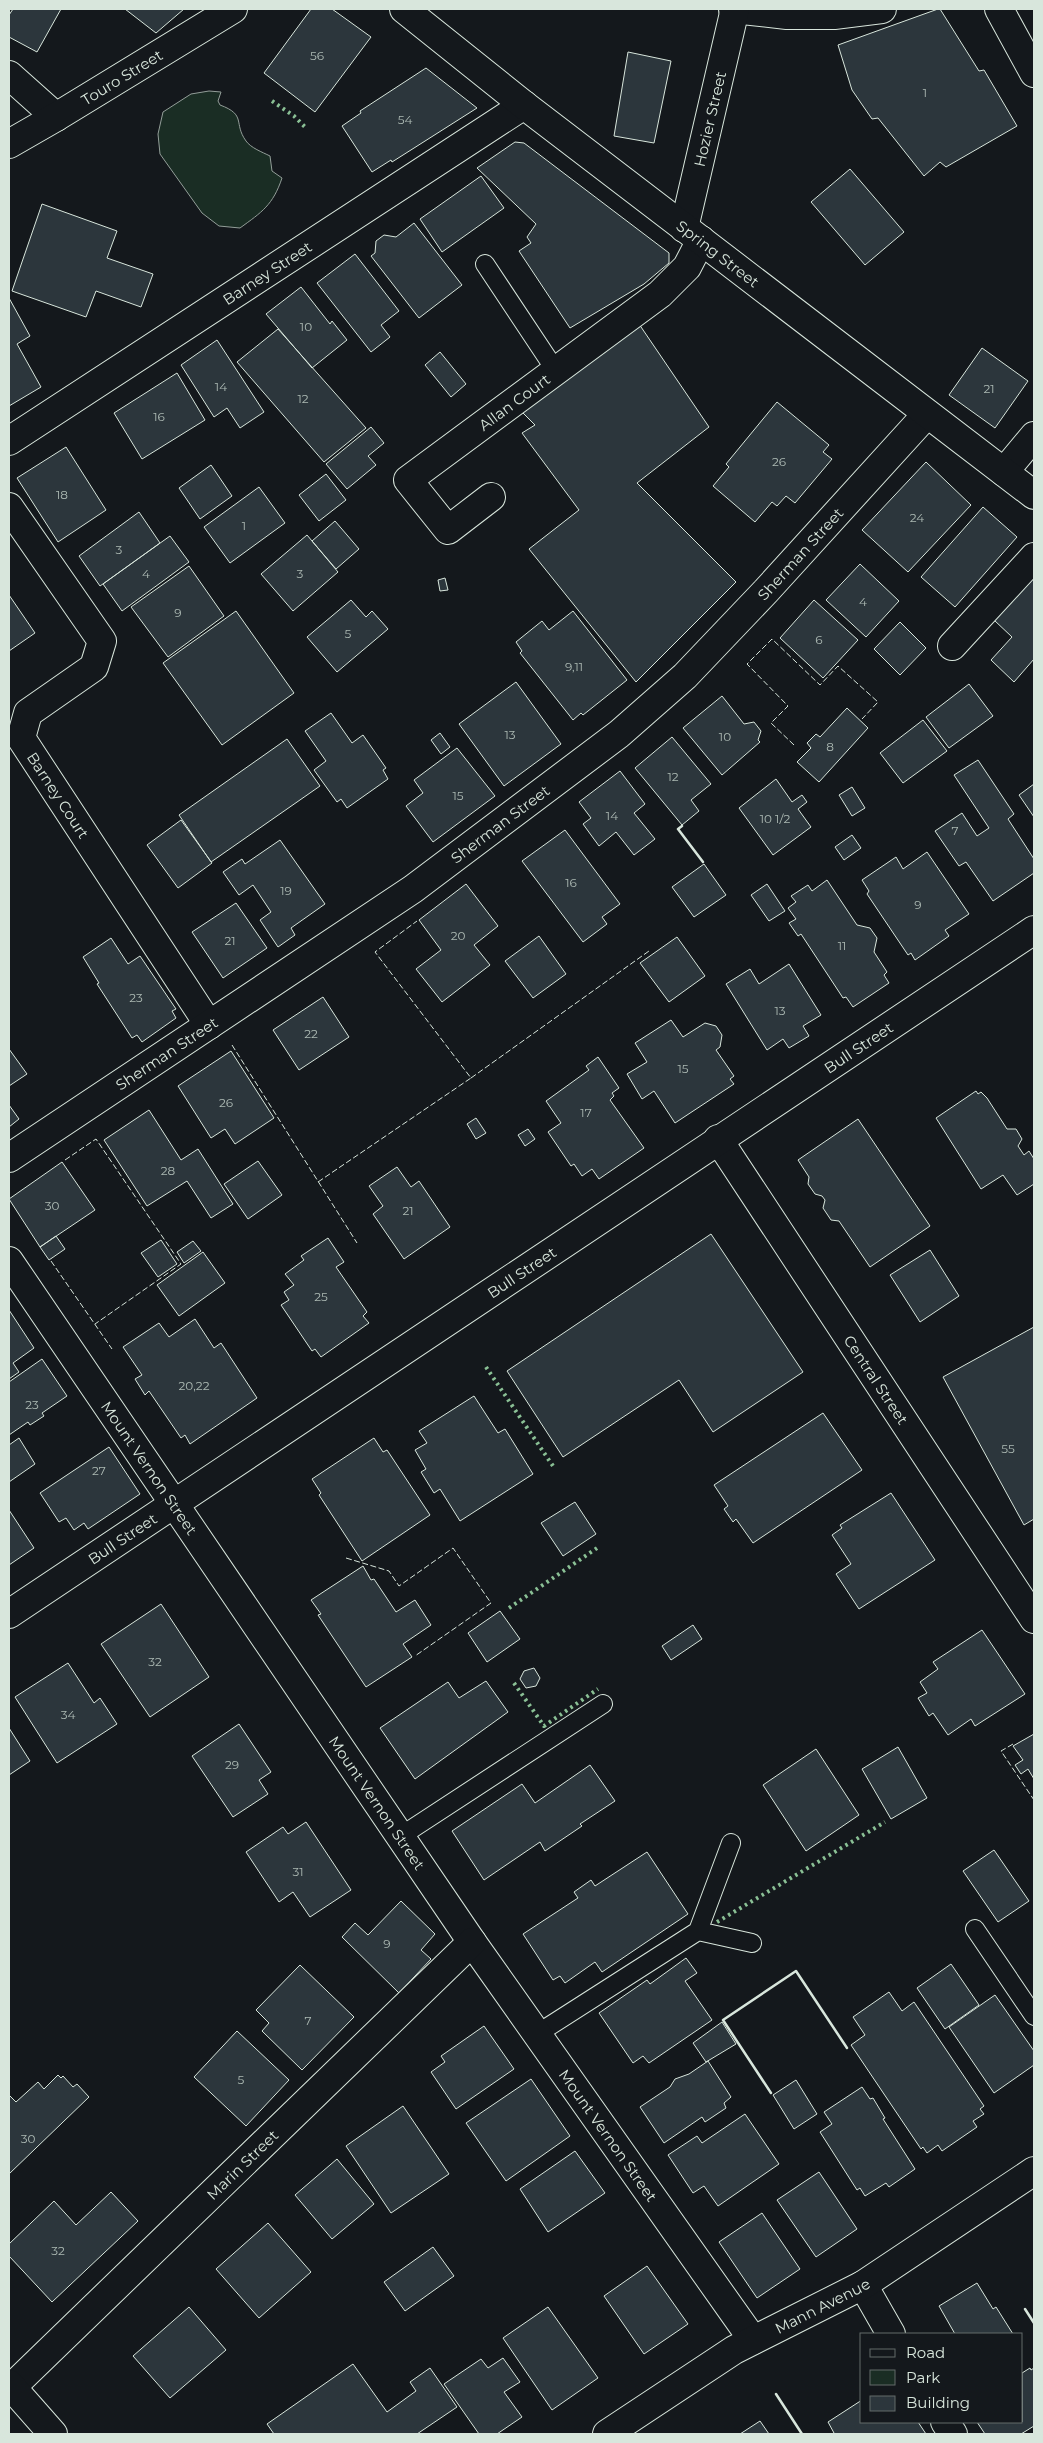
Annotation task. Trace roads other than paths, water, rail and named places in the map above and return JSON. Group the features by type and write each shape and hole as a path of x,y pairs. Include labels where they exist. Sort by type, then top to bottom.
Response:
{"street":[{"name":"Touro Street","path":"9,144 56,118 233,9"},
{"name":"Spring Street","path":"404,9 524,105 1034,495"},
{"path":"734,9 787,14 834,15 882,9"},
{"name":"Hozier Street","path":"692,234 734,9"},
{"path":"999,9 1034,73"},
{"path":"9,75 56,118"},
{"name":"Barney Street","path":"9,441 524,105"},
{"name":"Allan Court","path":"491,497 448,530 408,480 670,285 688,267 692,234"},
{"name":"Sherman Street","path":"9,1158 413,888 619,734 692,669 766,591 927,414"},
{"path":"1004,472 1034,436"},
{"name":"Barney Court","path":"9,507 102,641 94,667 28,714 21,738 209,1025"},
{"path":"952,646 1034,557"},
{"name":"Bull Street","path":"9,1614 718,1139 1034,930"},
{"name":"Central Street","path":"718,1139 1034,1619"},
{"name":"Mount Vernon Street","path":"9,1261 472,1942 753,2340"},
{"name":"Marin Street","path":"10,2386 472,1942"},
{"name":"Mann Avenue","path":"606,2434 734,2350 863,2285 1034,2171"},
{"path":"863,2285 891,2333"},
{"path":"10,2386 53,2434"},
{"path":"946,2423 953,2434"}],"lane":[{"path":"485,264 556,371"},
{"path":"401,1836 603,1704"},
{"path":"537,2034 698,1931 730,1843"},
{"path":"975,1929 1034,2016"},
{"path":"698,1931 752,1943"}]}
